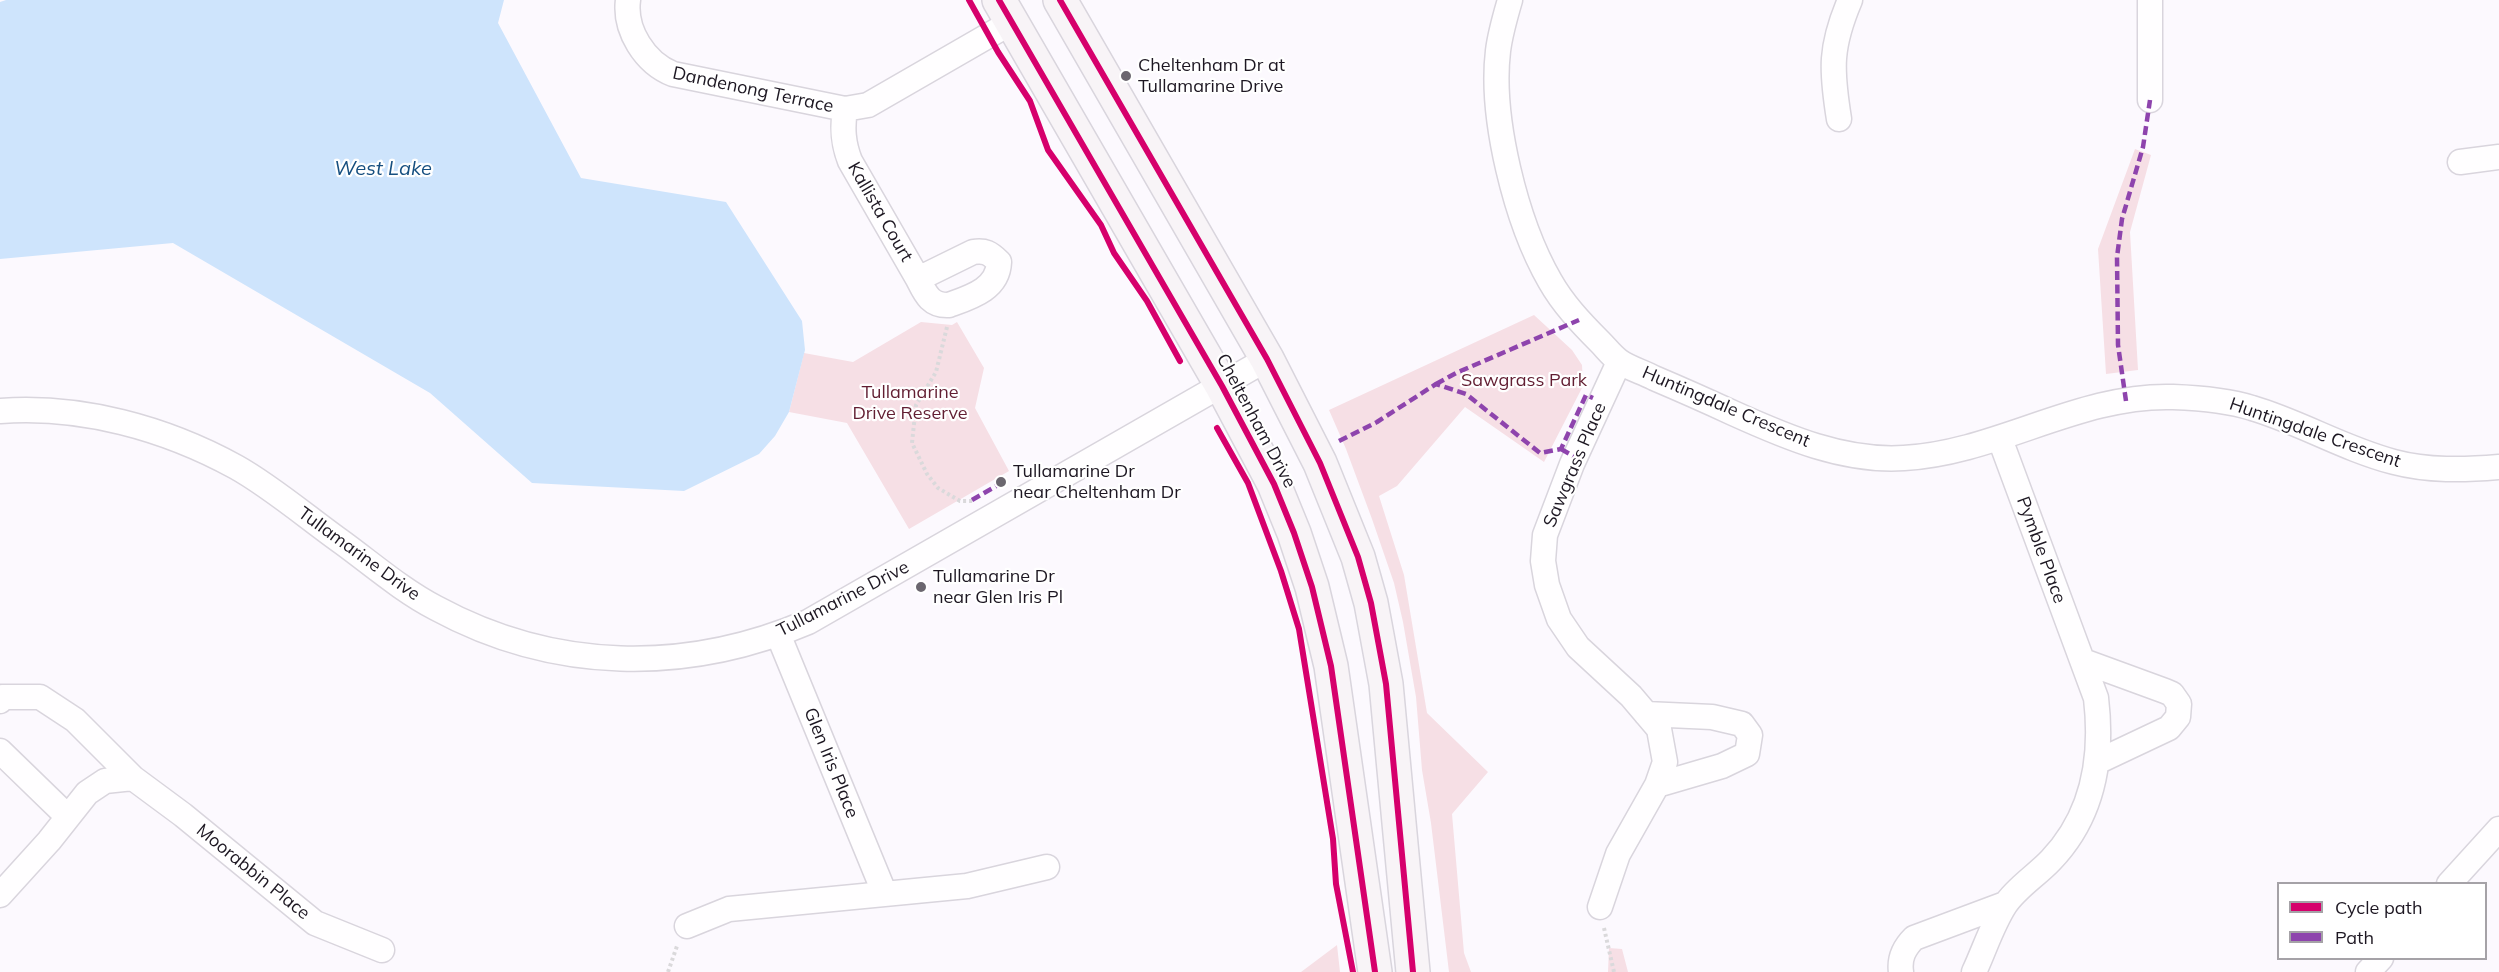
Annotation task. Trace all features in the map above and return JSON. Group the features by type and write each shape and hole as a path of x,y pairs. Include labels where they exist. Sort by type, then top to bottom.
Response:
{"main road":[{"name":"Cheltenham Drive","path":"1060,0 1267,359 1320,463 1358,557 1379,642 1391,728 1413,972"},
{"name":"Cheltenham Drive","path":"1005,11 1222,386 1274,484 1290,523 1323,626 1338,712 1375,972"}],"street":[{"name":"Dandenong Terrace","path":"627,0 629,22 633,33 640,47 661,69 673,74 845,109 868,105 1005,11"},
{"name":"Huntingdale Crescent","path":"1510,0 1498,49 1496,81 1498,111 1503,148 1528,233 1563,302 1619,362 1771,430 1842,453 1900,459 1962,450 2095,407 2149,398 2173,397 2215,400 2252,408 2356,450 2406,465 2442,469 2499,468"},
{"path":"1839,119 1833,79 1833,60 1838,28 1850,0"},
{"path":"2150,0 2150,100"},
{"name":"Kallista Court","path":"845,109 844,147 850,161 928,298 941,306 949,305 993,282 998,273 999,262 983,250 973,252 918,279"},
{"path":"2460,162 2499,157"},
{"name":"Tullamarine Drive","path":"0,411 90,416 156,431 186,443 237,468 434,608 515,643 604,659 674,659 741,646 778,634 837,607 1267,359"},
{"name":"Sawgrass Place","path":"1600,907 1618,854 1657,786 1665,762 1659,729 1631,696 1578,647 1559,619 1546,585 1543,561 1545,535 1564,484 1619,362"},
{"name":"Pymble Place","path":"1974,972 2005,904 2052,859 2076,828 2085,809 2097,762 2099,740 2096,698 2000,439"},
{"name":"Glen Iris Place","path":"778,634 884,892"},
{"path":"2083,661 2172,694 2179,704 2178,717 2169,728 2097,762"},
{"name":"Moorabbin Place","path":"0,701 2,697 40,698 75,720 133,778 183,815 315,923 382,950"},
{"path":"1646,714 1712,717 1742,724 1750,735 1747,754 1722,766 1657,786"},
{"path":"0,751 67,816"},
{"path":"0,895 49,841 87,793 105,781 133,778"},
{"path":"2451,882 2499,829"},
{"path":"687,926 729,909 884,892 967,886 1047,867"},
{"name":"Pymble Place","path":"1901,972 1901,958 1906,946 1914,938 2005,904"},
{"path":"2368,972 2379,960"}],"path":[{"path":"949,305 947,328 936,372 916,405 912,443 927,474 938,488 960,501 972,500 983,523"},
{"path":"1600,907 1614,972"},
{"path":"668,972 671,959 687,926"}],"green space":[{"path":"2135,149 2151,155 2130,232 2138,370 2106,374 2098,249"},
{"name":"Sawgrass Park","path":"1534,315 1572,350 1582,365 1583,386 1544,462 1465,407 1397,486 1379,496 1404,575 1427,713 1488,772 1452,814 1464,953 1471,972 1449,972 1431,823 1422,770 1416,697 1403,622 1394,583 1372,519 1329,410"},
{"name":"Tullamarine Drive Reserve","path":"921,322 952,325 957,322 984,368 975,408 1009,471 909,529 847,423 789,412 804,353 853,362"},
{"path":"1337,945 1340,972 1301,972"},
{"path":"1609,948 1622,949 1628,972 1608,972"}],"water":[{"name":"West Lake","path":"6,0 504,0 498,23 581,178 726,202 802,321 805,350 789,412 775,436 759,454 684,491 532,483 430,393 173,243 0,259 0,2"}],"marked path":[{"path":"2126,401 2118,345 2117,257 2122,219 2143,147 2150,100"},
{"path":"1436,384 1456,373 1579,320"},
{"path":"1339,441 1377,422 1436,384 1466,394 1540,453 1561,449 1586,395 1593,398"},
{"path":"1561,449 1575,457"},
{"path":"972,500 998,485"}],"cycle path":[{"path":"969,0 998,52 1030,101 1048,150 1101,225 1114,253 1147,301 1180,361"},
{"path":"999,0 1222,386 1274,484 1294,533 1312,587 1331,666 1375,972"},
{"path":"1060,0 1267,359 1320,463 1358,557 1371,603 1386,684 1413,972"},
{"path":"1217,428 1248,483 1281,571 1299,629 1333,839 1336,884 1353,972"}],"place":[{"name":"Cheltenham Dr at Tullamarine Drive","path":"1126,76"},
{"name":"Tullamarine Dr near Cheltenham Dr","path":"1001,482"},
{"name":"Tullamarine Dr near Glen Iris Pl","path":"921,587"}]}
